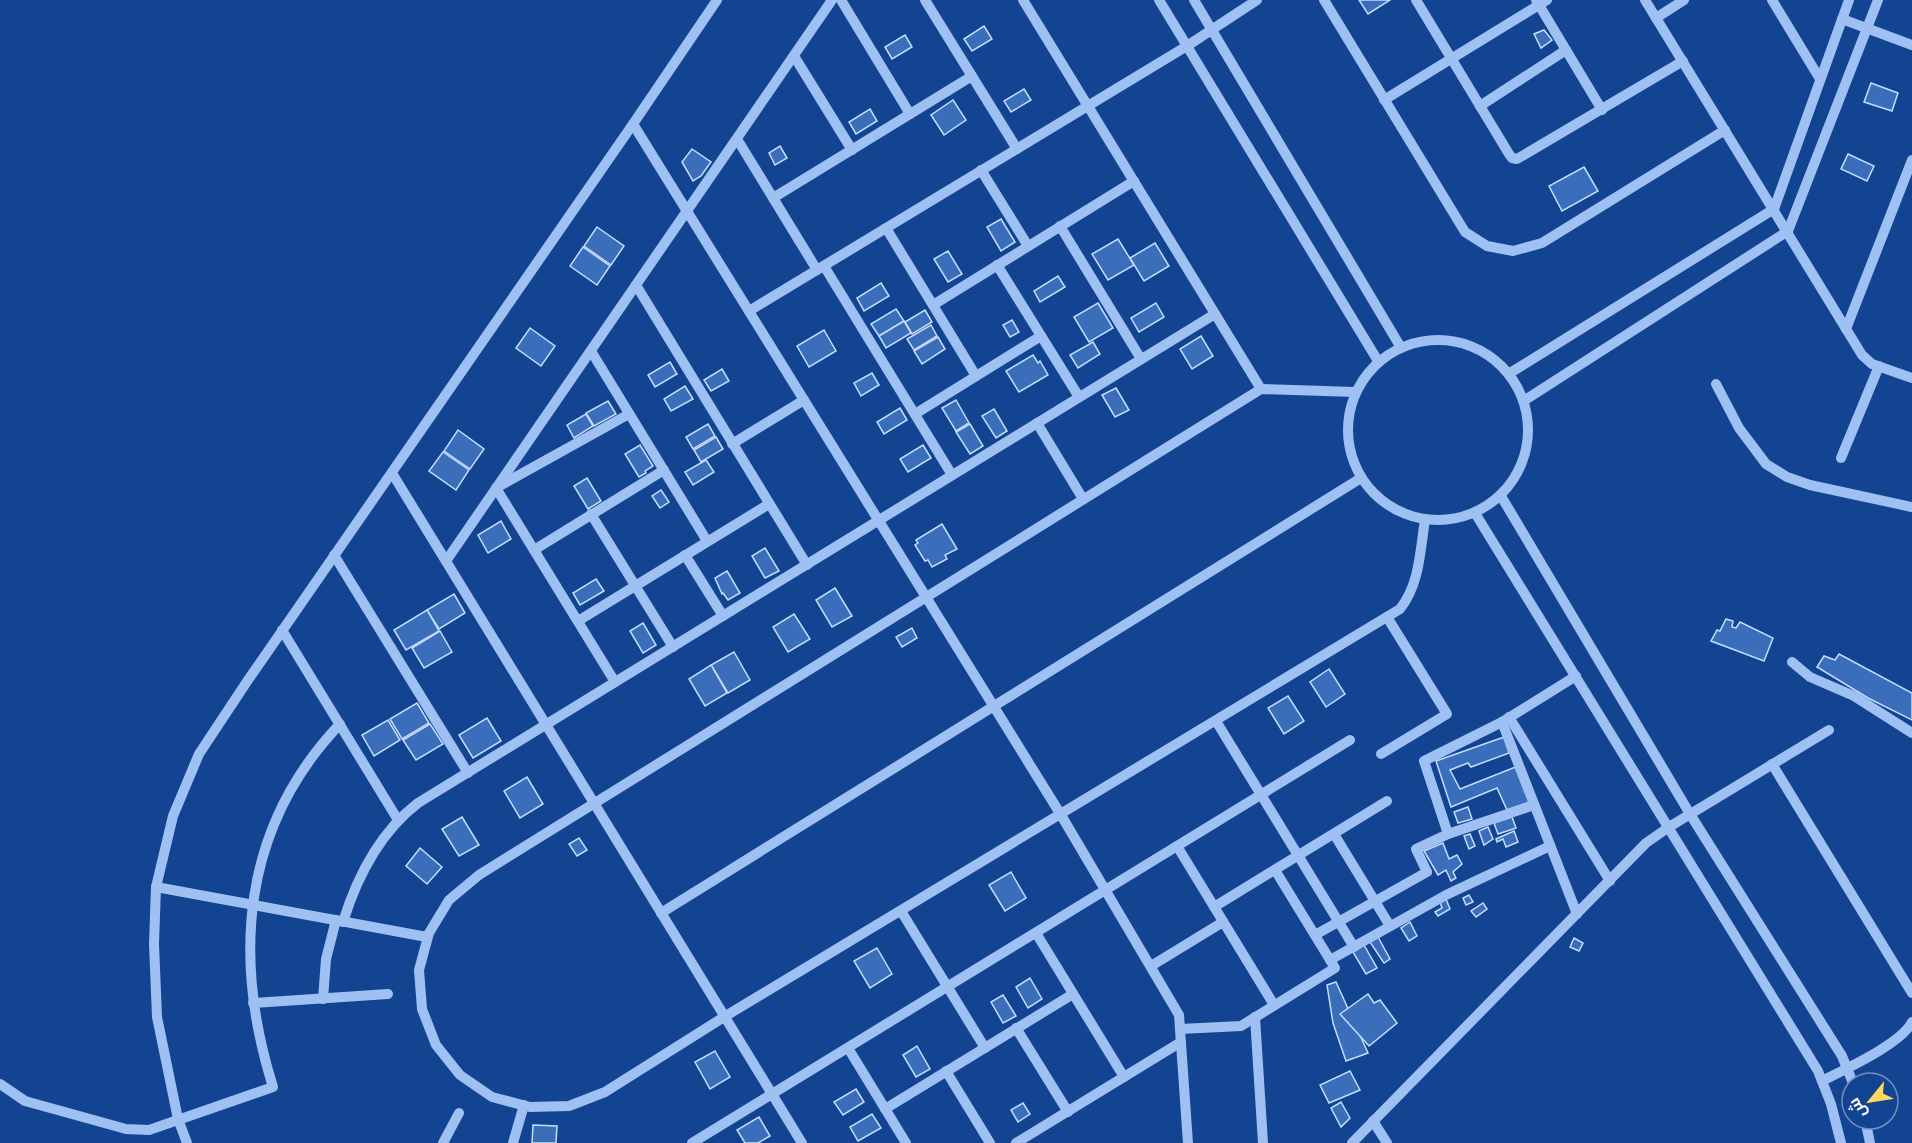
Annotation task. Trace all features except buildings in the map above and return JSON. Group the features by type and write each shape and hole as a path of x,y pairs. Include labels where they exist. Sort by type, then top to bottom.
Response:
{"street":[{"path":"187,1143 178,1119 157,1017 154,944 156,887 173,816 199,754 282,630 717,0"},
{"path":"446,561 832,0"},
{"path":"840,0 910,114"},
{"path":"926,0 1017,149"},
{"path":"1023,0 1261,389"},
{"path":"1160,0 1378,361"},
{"path":"1194,0 1401,346"},
{"path":"749,311 1187,46 1257,0"},
{"path":"1324,0 1465,232 1487,246 1513,251 1542,243 1725,130"},
{"path":"1416,0 1512,158 1517,159 1683,61"},
{"path":"1645,0 1862,355 1872,364 1912,378"},
{"path":"1656,18 1684,0"},
{"path":"1772,0 1820,79"},
{"path":"1510,373 1774,209 1849,0"},
{"path":"1524,400 1788,231 1878,0"},
{"path":"1384,99 1452,60 1541,2 1566,50 1602,110"},
{"path":"1842,19 1912,45"},
{"path":"1480,106 1566,50"},
{"path":"794,56 852,150"},
{"path":"773,198 972,76"},
{"path":"633,124 1061,815 1179,1014 1188,1143"},
{"path":"737,139 952,475"},
{"path":"1846,329 1907,192 1912,160"},
{"path":"981,171 1028,246"},
{"path":"933,305 1134,181"},
{"path":"1060,226 1141,359"},
{"path":"886,228 976,376"},
{"path":"997,265 1078,397"},
{"path":"636,285 807,565"},
{"path":"323,999 326,959 339,921 355,886 374,852 398,820 418,804 1215,314"},
{"path":"915,414 1041,336"},
{"path":"1430,339 1460,341 1487,353 1510,373 1524,400 1529,426 1527,452 1517,476 1501,496 1475,513 1455,519 1425,520 1405,515 1380,500 1361,478 1350,450 1349,440 1348,421 1355,392 1365,375 1378,361 1401,346 1430,339"},
{"path":"591,351 707,541"},
{"path":"1841,458 1879,366"},
{"path":"1716,384 1739,428 1766,464 1780,473 1810,485 1912,507"},
{"path":"1355,392 1261,389 479,874 449,900 427,937 419,970 421,999 422,1009 436,1045 460,1075 492,1096 530,1107 569,1106 605,1092 724,1017 1400,609 1409,597 1414,584 1425,520"},
{"path":"732,444 804,400"},
{"path":"496,488 629,414"},
{"path":"1037,423 1083,499"},
{"path":"534,550 664,470"},
{"path":"392,473 802,1143"},
{"path":"661,913 1361,478"},
{"path":"496,488 615,682"},
{"path":"1501,496 1690,814 1842,1056 1848,1071"},
{"path":"578,621 769,504"},
{"path":"1475,513 1818,1071 1831,1104 1841,1143"},
{"path":"591,514 673,647"},
{"path":"334,555 468,773"},
{"path":"686,555 723,616"},
{"path":"1381,754 1447,714 1387,617"},
{"path":"282,630 398,820"},
{"path":"1792,662 1810,676 1854,696 1912,733"},
{"path":"1448,834 1424,761 1506,719 1576,676"},
{"path":"1506,719 1534,805 1577,914"},
{"path":"1506,719 1610,881"},
{"path":"1215,721 1354,947"},
{"path":"0,1084 26,1101 126,1129 149,1130 273,1087 253,1003 250,954 253,905 263,854 281,805 307,762 340,724"},
{"path":"1352,1143 1646,843 1829,729"},
{"path":"694,1143 1350,740"},
{"path":"1772,765 1912,993"},
{"path":"1214,907 1387,801"},
{"path":"1315,935 1427,872 1416,849 1448,834 1534,805"},
{"path":"1334,834 1390,926"},
{"path":"1177,846 1274,1005"},
{"path":"1330,960 1446,895 1550,846"},
{"path":"1180,1029 1241,1026 1335,968 1275,870"},
{"path":"156,887 427,937"},
{"path":"901,911 985,1048"},
{"path":"1151,966 1223,922"},
{"path":"1036,933 1124,1077"},
{"path":"253,1003 388,994"},
{"path":"885,1109 1073,994"},
{"path":"1255,1017 1263,1143"},
{"path":"1822,1081 1902,1036 1912,1022"},
{"path":"1016,1028 1068,1112"},
{"path":"1016,1143 1181,1042"},
{"path":"848,1048 906,1143"},
{"path":"946,1071 990,1143"},
{"path":"513,1143 524,1105"},
{"path":"443,1143 459,1113"},
{"path":"1373,1121 1387,1143"}]}
